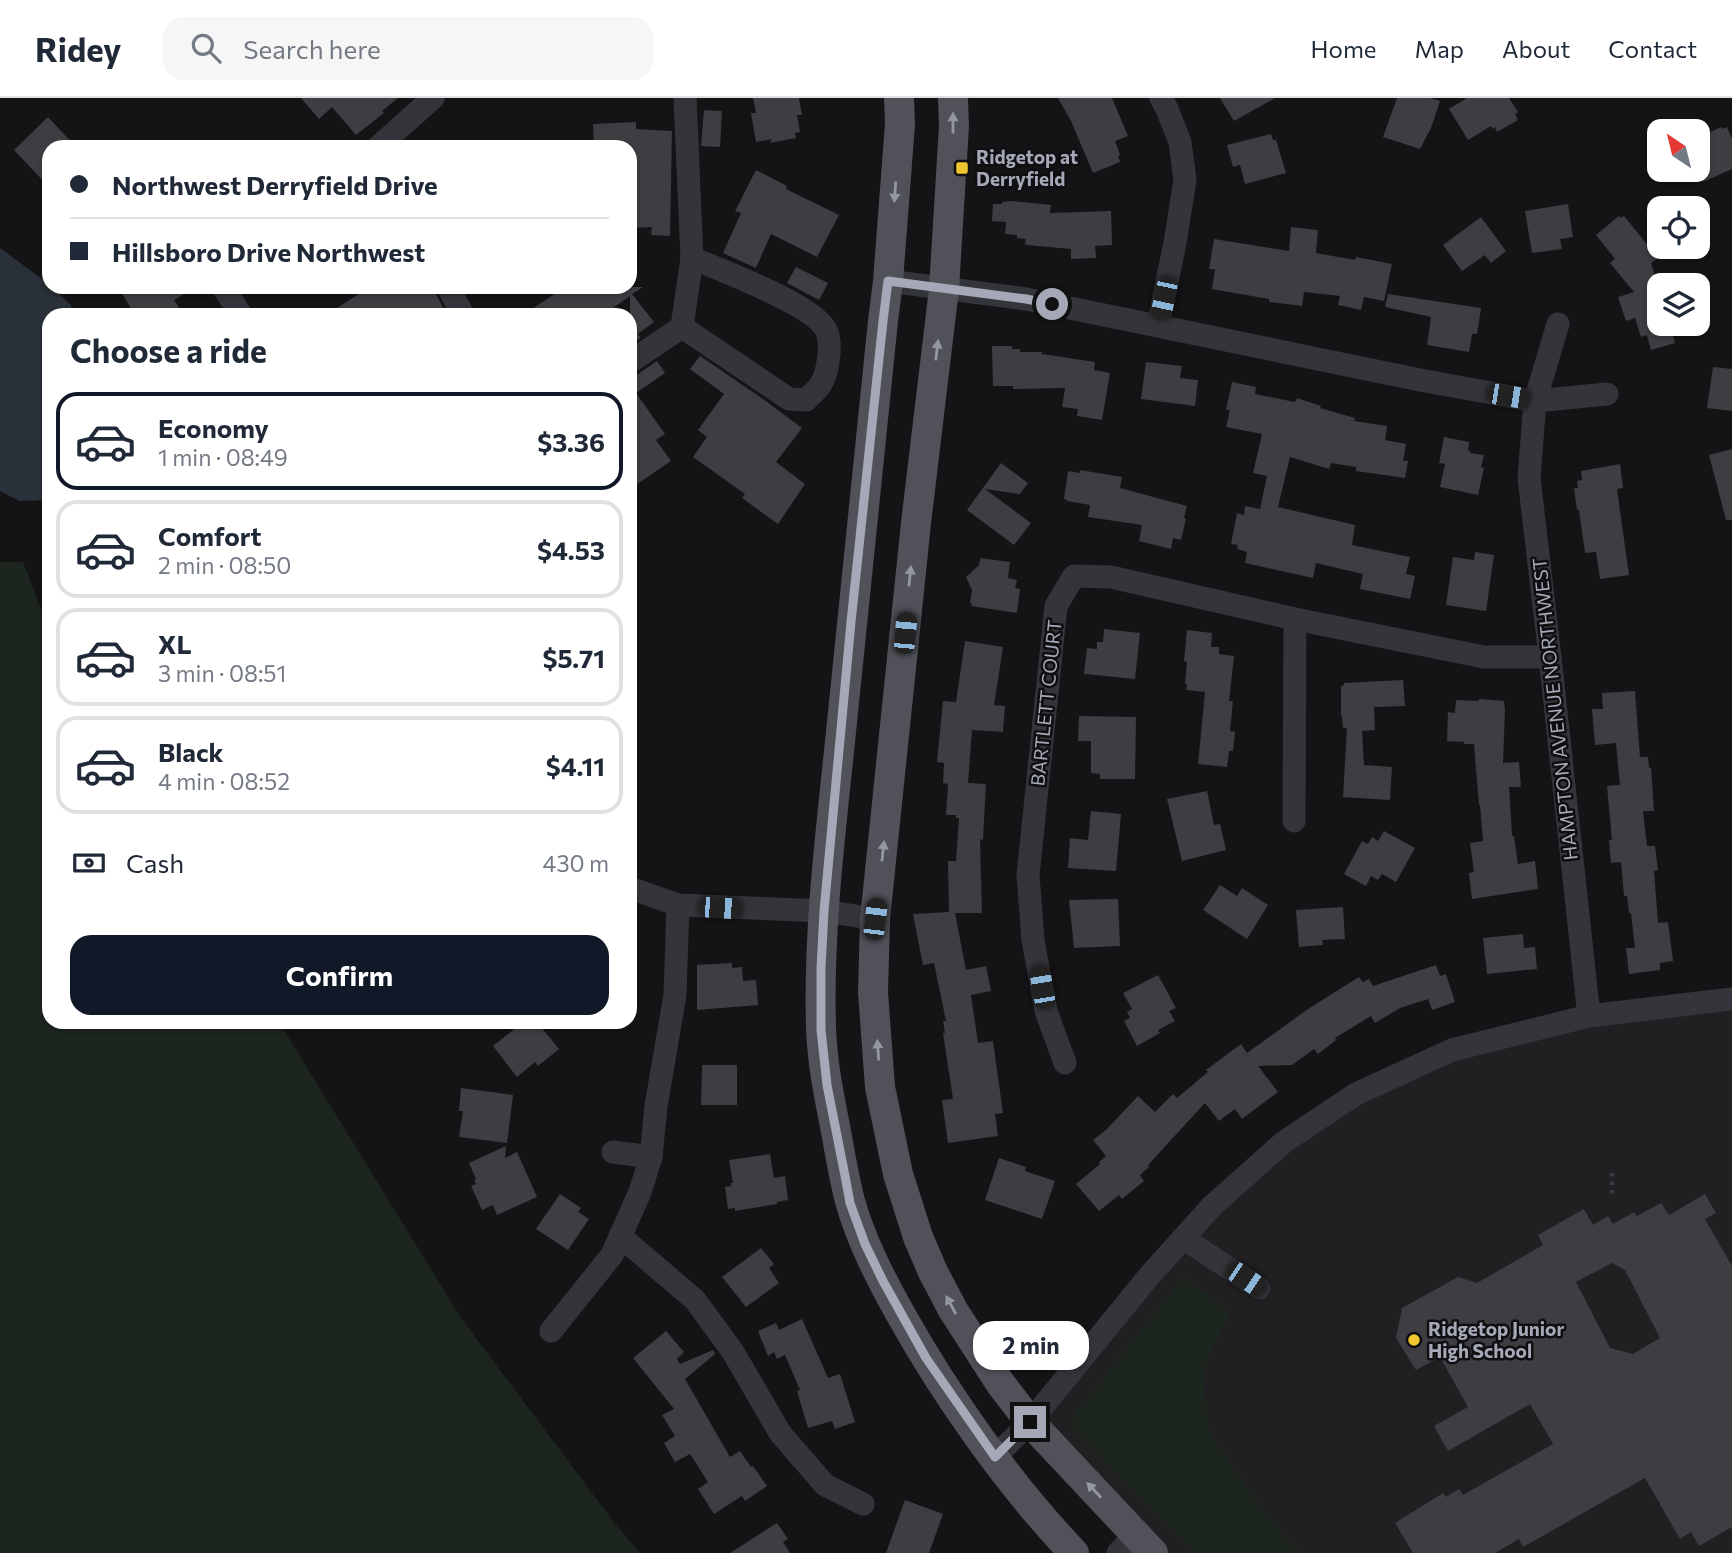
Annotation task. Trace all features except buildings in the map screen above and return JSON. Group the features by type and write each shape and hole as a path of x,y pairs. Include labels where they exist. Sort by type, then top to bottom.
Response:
{"main road":[{"path":"899,98 900,124 888,281 856,568 824,911 821,1030 827,1085 850,1203 877,1268 926,1358 995,1457 1074,1553"},
{"path":"953,98 954,126 944,289 916,523 875,919 873,992 880,1087 898,1174 918,1237 953,1310 1000,1383 1030,1422 1136,1547"}],"street":[{"path":"386,140 433,98"},
{"path":"637,357 682,327 692,258 685,98"},
{"path":"1158,325 1185,180 1180,142 1161,98"},
{"path":"682,327 789,399 806,400 820,385 830,359 827,331 812,314 784,297 692,258"},
{"path":"888,281 1026,299 1432,383 1535,401 1607,394"},
{"name":"HAMPTON AVENUE NORTHWEST","path":"1558,324 1535,401 1529,478 1589,1016"},
{"name":"BARTLETT COURT","path":"1065,1063 1046,1011 1033,940 1028,875 1056,606 1074,576 1111,577 1295,619 1484,657 1550,657"},
{"path":"1294,821 1295,619"},
{"path":"637,890 678,905 824,911 875,919"},
{"path":"551,1331 612,1255 640,1192 651,1157 656,1106 675,995 678,905"},
{"path":"995,1457 1030,1422 1150,1275 1212,1206 1284,1142 1356,1094 1452,1050 1589,1016 1732,999"},
{"path":"613,1152 651,1157"},
{"path":"620,1236 695,1300 733,1352 780,1433 825,1485 863,1504"},
{"path":"1183,1238 1259,1288"}],"path":[{"path":"1612,1173 1612,1196"}],"shaded area":[{"path":"0,248 42,279 42,294 59,294 72,308 42,308 42,500 19,501 0,491"},
{"path":"0,562 23,562 42,611 42,1029 283,1029 461,1318 616,1525 640,1553 0,1553"},
{"name":"Ridgetop Junior High School","path":"1732,999 1732,1553 1153,1553 1030,1422 1284,1142 1452,1050"},
{"path":"1183,1277 1230,1312 1202,1373 1210,1433 1266,1514 1300,1553 1195,1553 1072,1429 1074,1415"}],"place":[{"name":"Ridgetop at Derryfield","path":"962,168"},
{"name":"Ridgetop Junior High School","path":"1414,1340"}],"route":[{"path":"1030,1422 995,1457 926,1358 865,1244 850,1203 827,1085 821,1030 821,968 851,622 888,281 1052,304"}]}
